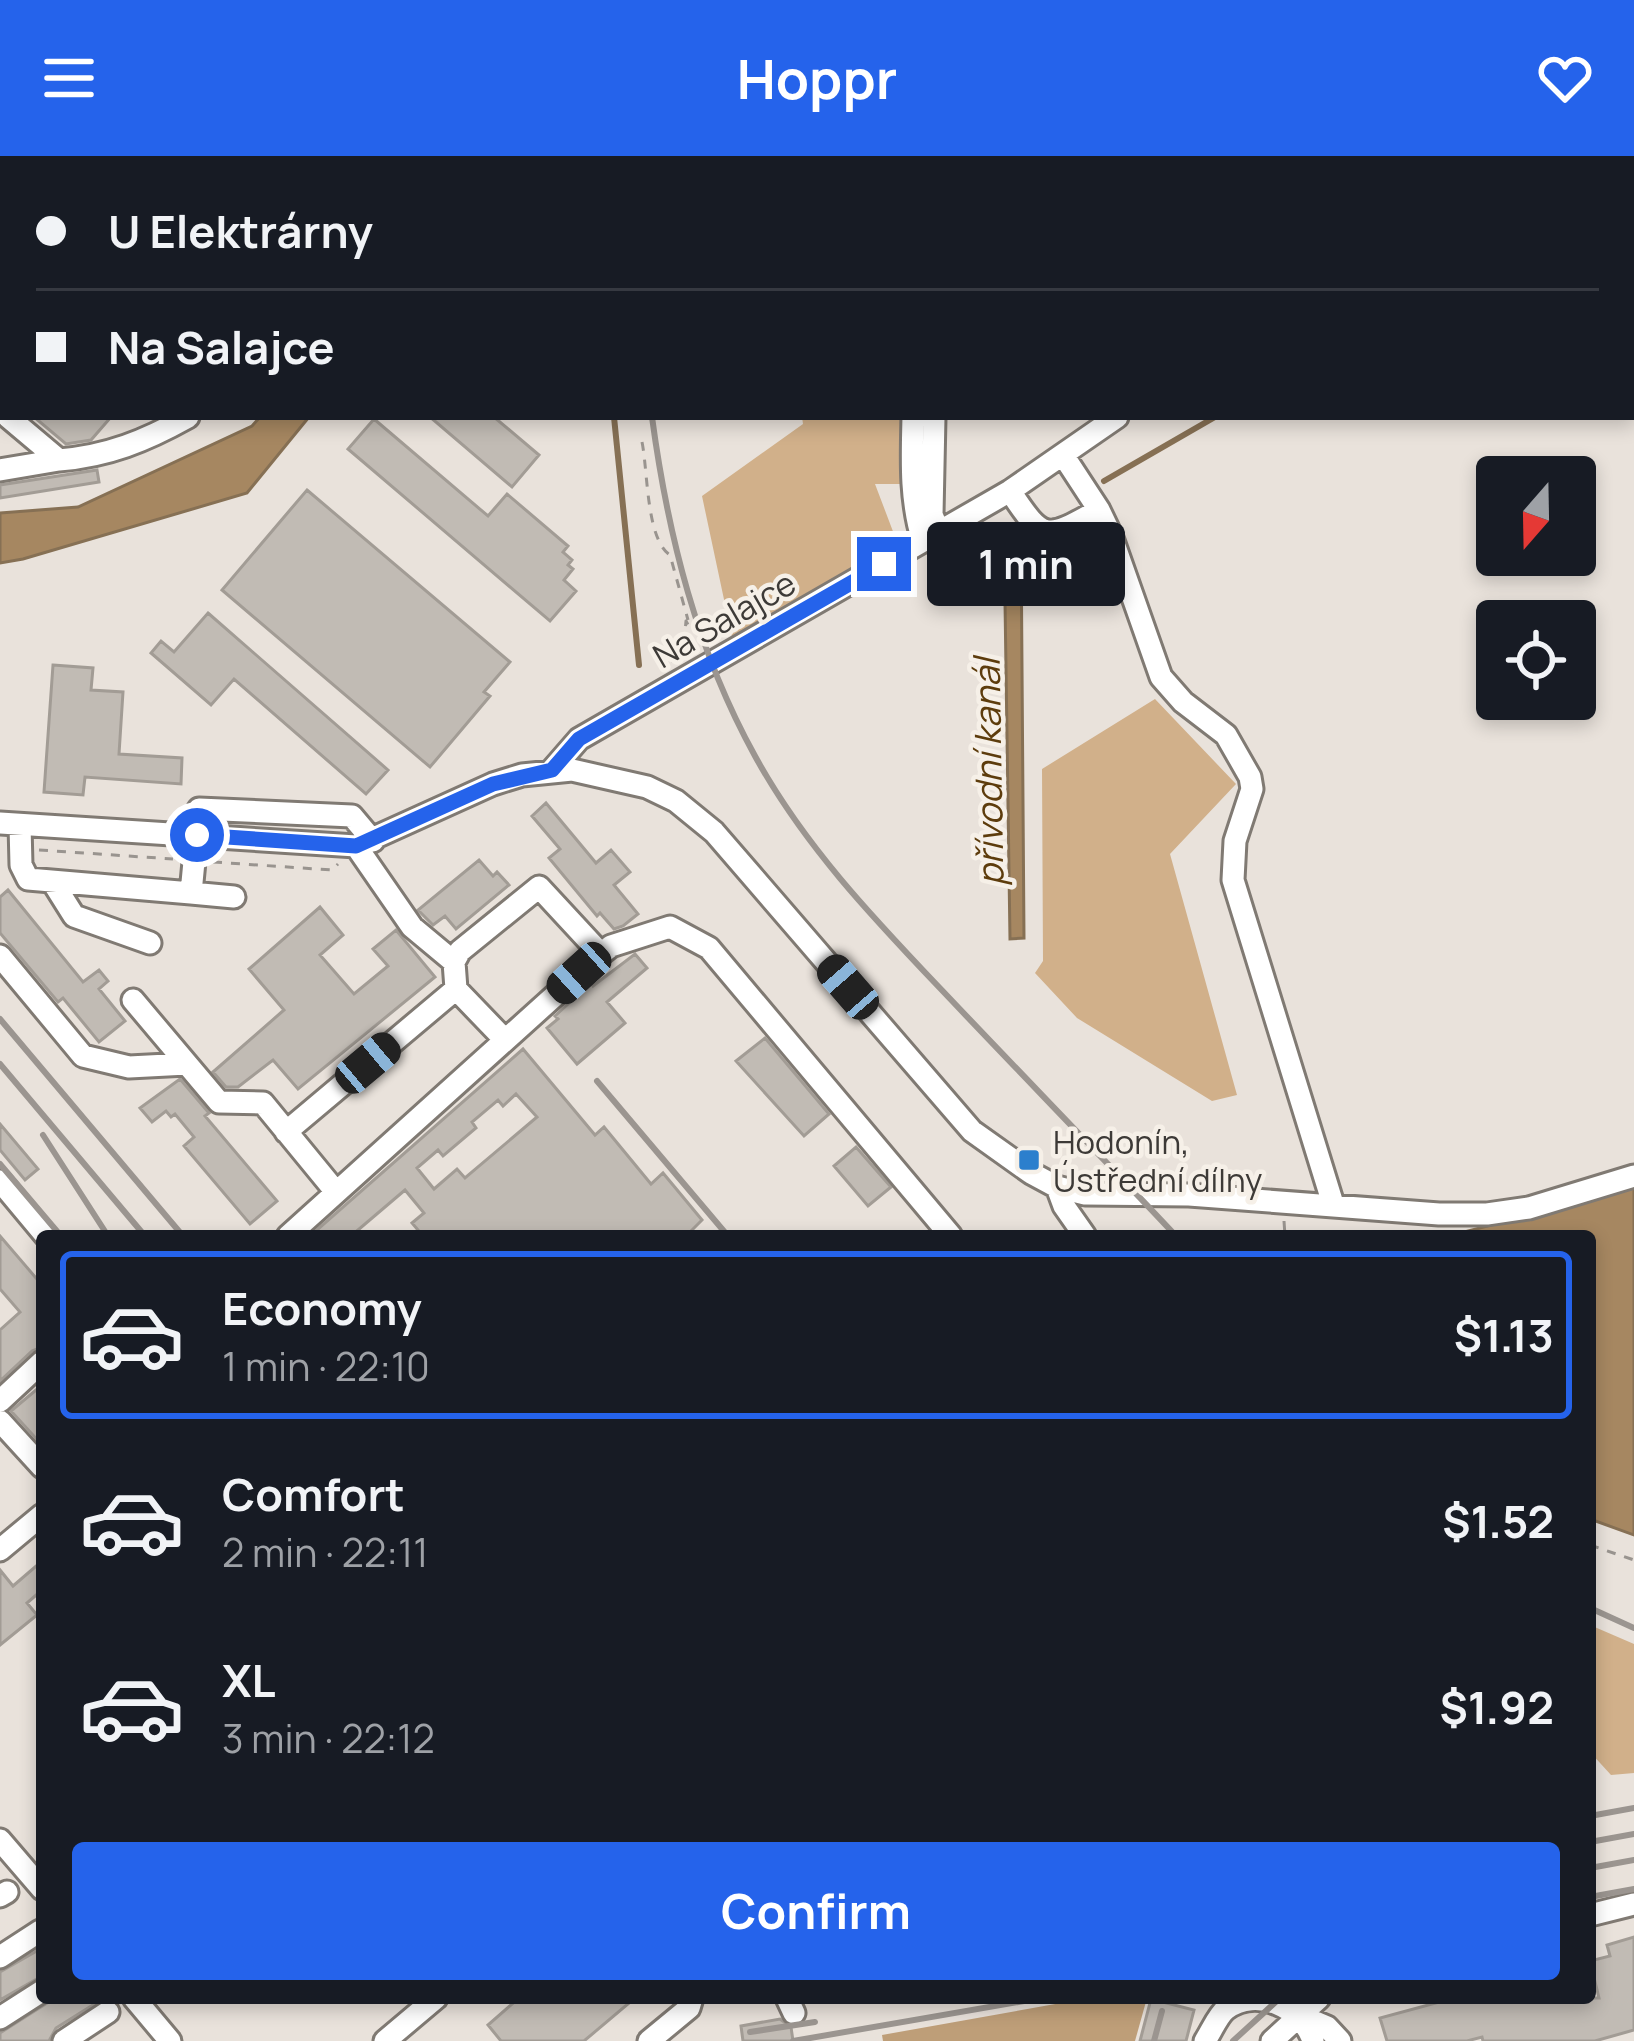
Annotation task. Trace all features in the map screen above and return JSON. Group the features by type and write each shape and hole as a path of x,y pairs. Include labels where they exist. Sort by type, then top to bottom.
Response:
{"street":[{"path":"11,420 59,460"},
{"path":"0,470 94,457 142,442 182,420"},
{"path":"913,420 915,518 931,536"},
{"path":"931,536 934,420"},
{"name":"Na Salajce","path":"552,770 579,739 1010,491 1113,420"},
{"path":"1063,455 1099,510 1162,677 1183,702 1226,735 1250,777 1252,789 1235,841 1233,880 1333,1204"},
{"path":"1010,491 1034,526 1047,532 1064,529 1099,510"},
{"path":"234,897 28,879 10,824 365,843 493,784 552,770 622,779 662,794 714,832 972,1131 1003,1156 1057,1186 1085,1194 1487,1214 1529,1208 1634,1176"},
{"path":"191,893 197,835"},
{"path":"365,843 412,928 454,962"},
{"path":"52,881 74,916 150,943"},
{"path":"505,1040 456,988 454,962 460,951 538,887 601,954"},
{"path":"295,1230 601,954 611,946 670,927 709,948 946,1230"},
{"path":"0,956 83,1056 129,1067 187,1064"},
{"path":"286,1132 456,988"},
{"path":"133,1000 219,1102 263,1103 336,1192"},
{"path":"1057,1186 1081,1230"},
{"path":"2,1188 40,1230"},
{"path":"0,1400 36,1367"},
{"path":"0,1421 36,1461"},
{"path":"0,1550 36,1520"},
{"path":"0,1840 36,1882"},
{"path":"1596,1914 1634,1904"},
{"path":"0,1958 36,1934"},
{"path":"0,2018 36,1994"},
{"path":"139,2004 170,2041"},
{"path":"386,2041 429,2004"},
{"path":"649,2041 690,2004"},
{"path":"1205,2041 1226,2009 1242,2004"},
{"path":"1278,2004 1327,2027 1340,2041"},
{"path":"1272,2041 1312,2004"},
{"path":"64,2041 108,2012"},
{"path":"1299,2016 1313,2041"}],"path":[{"path":"642,442 653,521 661,549 670,555 691,630"},
{"path":"684,646 688,620"},
{"path":"1596,1547 1634,1560"}],"shaded area":[{"path":"257,420 307,420 247,493 0,563 0,513 78,507"},
{"path":"802,420 900,420 901,484 875,484 897,542 732,637 702,496"},
{"path":"1004,534 1021,534 1024,938 1010,939"},
{"path":"1155,699 1236,784 1170,854 1237,1095 1212,1101 1077,1018 1035,973 1043,961 1042,769"},
{"path":"1634,1188 1634,1535 1596,1521 1596,1230 1472,1230"},
{"path":"1596,1628 1634,1644 1634,1773 1611,1775 1596,1759"},
{"path":"1055,2004 1145,2004 1135,2041 883,2041 882,2035"}],"building":[{"path":"38,420 108,420 91,440 66,444"},
{"path":"375,420 488,516 507,494 568,546 563,552 572,560 568,565 573,569 564,580 576,591 550,621 348,449"},
{"path":"434,420 498,420 539,455 512,487"},
{"path":"97,470 99,482 0,498 0,485"},
{"path":"307,490 510,662 484,692 490,696 430,767 222,590"},
{"path":"208,613 388,770 366,794 234,679 211,705 151,653 161,641 174,652"},
{"path":"53,665 93,668 91,690 123,692 119,754 182,758 181,784 85,777 83,795 44,792"},
{"path":"546,803 596,863 611,850 630,872 614,885 638,914 623,926 614,929 600,913 597,916 549,858 560,849 532,816"},
{"path":"479,860 509,885 456,929 445,916 433,925 418,910"},
{"path":"8,890 83,982 99,970 108,981 99,989 125,1021 99,1042 0,933 0,897"},
{"path":"320,907 343,935 320,955 354,994 388,966 373,949 396,930 435,977 298,1089 273,1060 238,1087 226,1087 213,1072 284,1010 249,969"},
{"path":"635,954 647,968 607,1002 625,1023 577,1064 547,1028 591,983 593,986"},
{"path":"765,1038 829,1114 804,1136 736,1061"},
{"path":"523,1049 595,1135 604,1127 651,1184 663,1173 702,1220 692,1230 418,1230 412,1223 424,1213 405,1190 358,1230 317,1230","holes":["516,1094 537,1117 465,1178 457,1169 434,1189 417,1168 438,1150 443,1156 476,1128 472,1122 498,1100 503,1106"]},
{"path":"180,1079 277,1201 250,1224 184,1146 194,1137 175,1114 171,1117 166,1111 152,1122 140,1108"},
{"path":"0,1124 38,1169 25,1180 0,1150"},
{"path":"856,1147 891,1187 868,1206 834,1166"},
{"path":"0,1236 36,1278 36,1349 0,1381 0,1330 20,1312 0,1289"},
{"path":"36,1390 36,1438 11,1411"},
{"path":"36,1566 36,1595 27,1603 36,1616 0,1645 0,1570 13,1586"},
{"path":"1634,1937 1634,2030 1595,2041 1483,2041 1482,2037 1387,2041 1380,2018 1432,2004 1596,2004 1596,1960 1610,1956 1607,1945"},
{"path":"36,1951 36,1979 0,2000 0,1972"},
{"path":"46,2004 94,2004 56,2028 49,2041 0,2041 0,2033"},
{"path":"512,2004 628,2004 584,2041 501,2041 488,2025"},
{"path":"1150,2004 1194,2010 1186,2041 1140,2041"},
{"path":"780,2019 791,2027 793,2041 743,2041 741,2026"}],"waterway":[{"path":"614,420 639,665"},
{"path":"1104,481 1210,420"}],"railway":[{"path":"653,420 676,549 701,634 735,716 776,791 873,917 1170,1230"},
{"path":"0,1019 178,1230"},
{"path":"0,1064 140,1230"},
{"path":"597,1081 723,1230"},
{"path":"43,1135 104,1230"},
{"path":"0,1164 56,1230"},
{"path":"1596,1611 1634,1628"},
{"path":"1596,1815 1634,1808"},
{"path":"1596,1841 1634,1834"},
{"path":"1596,1867 1634,1860"},
{"path":"1596,1896 1634,1889"},
{"path":"793,2041 1006,2004"},
{"path":"1233,2041 1273,2004"},
{"path":"1154,2041 1162,2011"},
{"path":"750,2032 815,2022"}],"place":[{"name":"Hodonín, Ústřední dílny","path":"1029,1160"}],"route":[{"path":"197,835 356,846 373,841 493,784 552,770 579,739 884,564"}],"water label":[{"name":"přívodní kanál","path":"988,772"}]}
